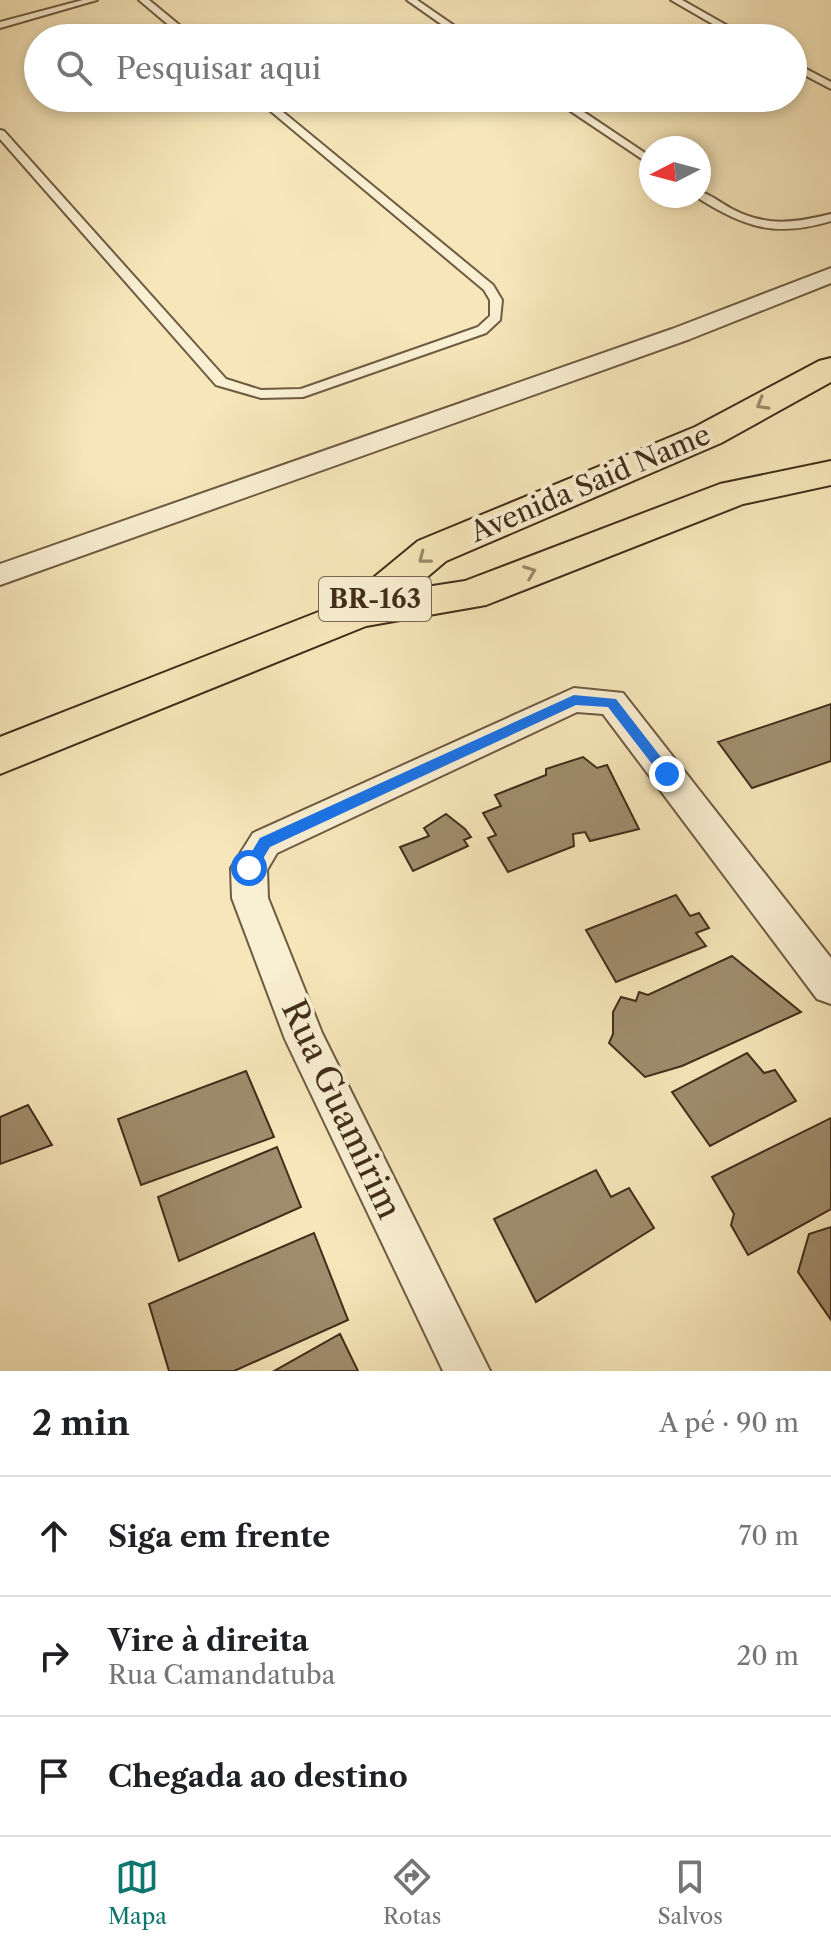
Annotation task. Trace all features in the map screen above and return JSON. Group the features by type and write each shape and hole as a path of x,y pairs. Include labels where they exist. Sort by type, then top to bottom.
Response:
{"highway":[{"name":"Avenida Said Name","path":"359,612 432,551 708,435 831,368"},
{"name":"Avenida Said Name","path":"0,756 359,612 471,595 734,493 831,473"}],"street":[{"path":"0,575 681,334 831,275"},
{"name":"Rua Guamirim","path":"467,1371 305,1039 250,898 249,868 265,843 574,700 612,702 831,987"}],"lane":[{"path":"0,25 93,0"},
{"path":"143,0 173,24"},
{"path":"411,0 446,24"},
{"path":"675,0 719,24"},
{"path":"807,73 831,86"},
{"path":"0,133 221,382 247,394 277,397 303,393 482,330 496,317 496,300 489,288 277,112"},
{"path":"577,112 639,154"},
{"path":"711,201 745,222 764,226 788,228 831,217"}],"building":[{"path":"831,704 831,761 752,788 718,742"},
{"path":"583,757 597,768 607,765 639,829 590,841 585,832 573,834 574,846 508,872 488,838 496,835 483,813 501,806 495,795 546,775 546,769"},
{"path":"446,814 471,837 464,840 468,846 413,871 400,847 429,836 424,828"},
{"path":"676,895 690,916 699,913 709,928 696,933 706,946 616,982 586,930"},
{"path":"732,956 801,1012 682,1066 645,1077 609,1043 613,1034 613,1012 621,997 636,1001 639,992 648,995"},
{"path":"747,1053 764,1073 775,1070 796,1101 710,1146 672,1092"},
{"path":"246,1071 274,1137 141,1185 118,1119"},
{"path":"28,1105 52,1145 0,1164 0,1117"},
{"path":"831,1118 831,1209 748,1255 731,1225 734,1214 712,1177"},
{"path":"277,1147 301,1207 179,1261 158,1197"},
{"path":"596,1170 611,1197 629,1188 654,1228 536,1302 494,1219"},
{"path":"831,1227 831,1320 798,1272 809,1234"},
{"path":"314,1233 348,1320 234,1371 169,1371 149,1304"},
{"path":"340,1334 358,1371 274,1371"}],"route":[{"path":"249,868 265,843 574,700 612,702 667,774"}]}
